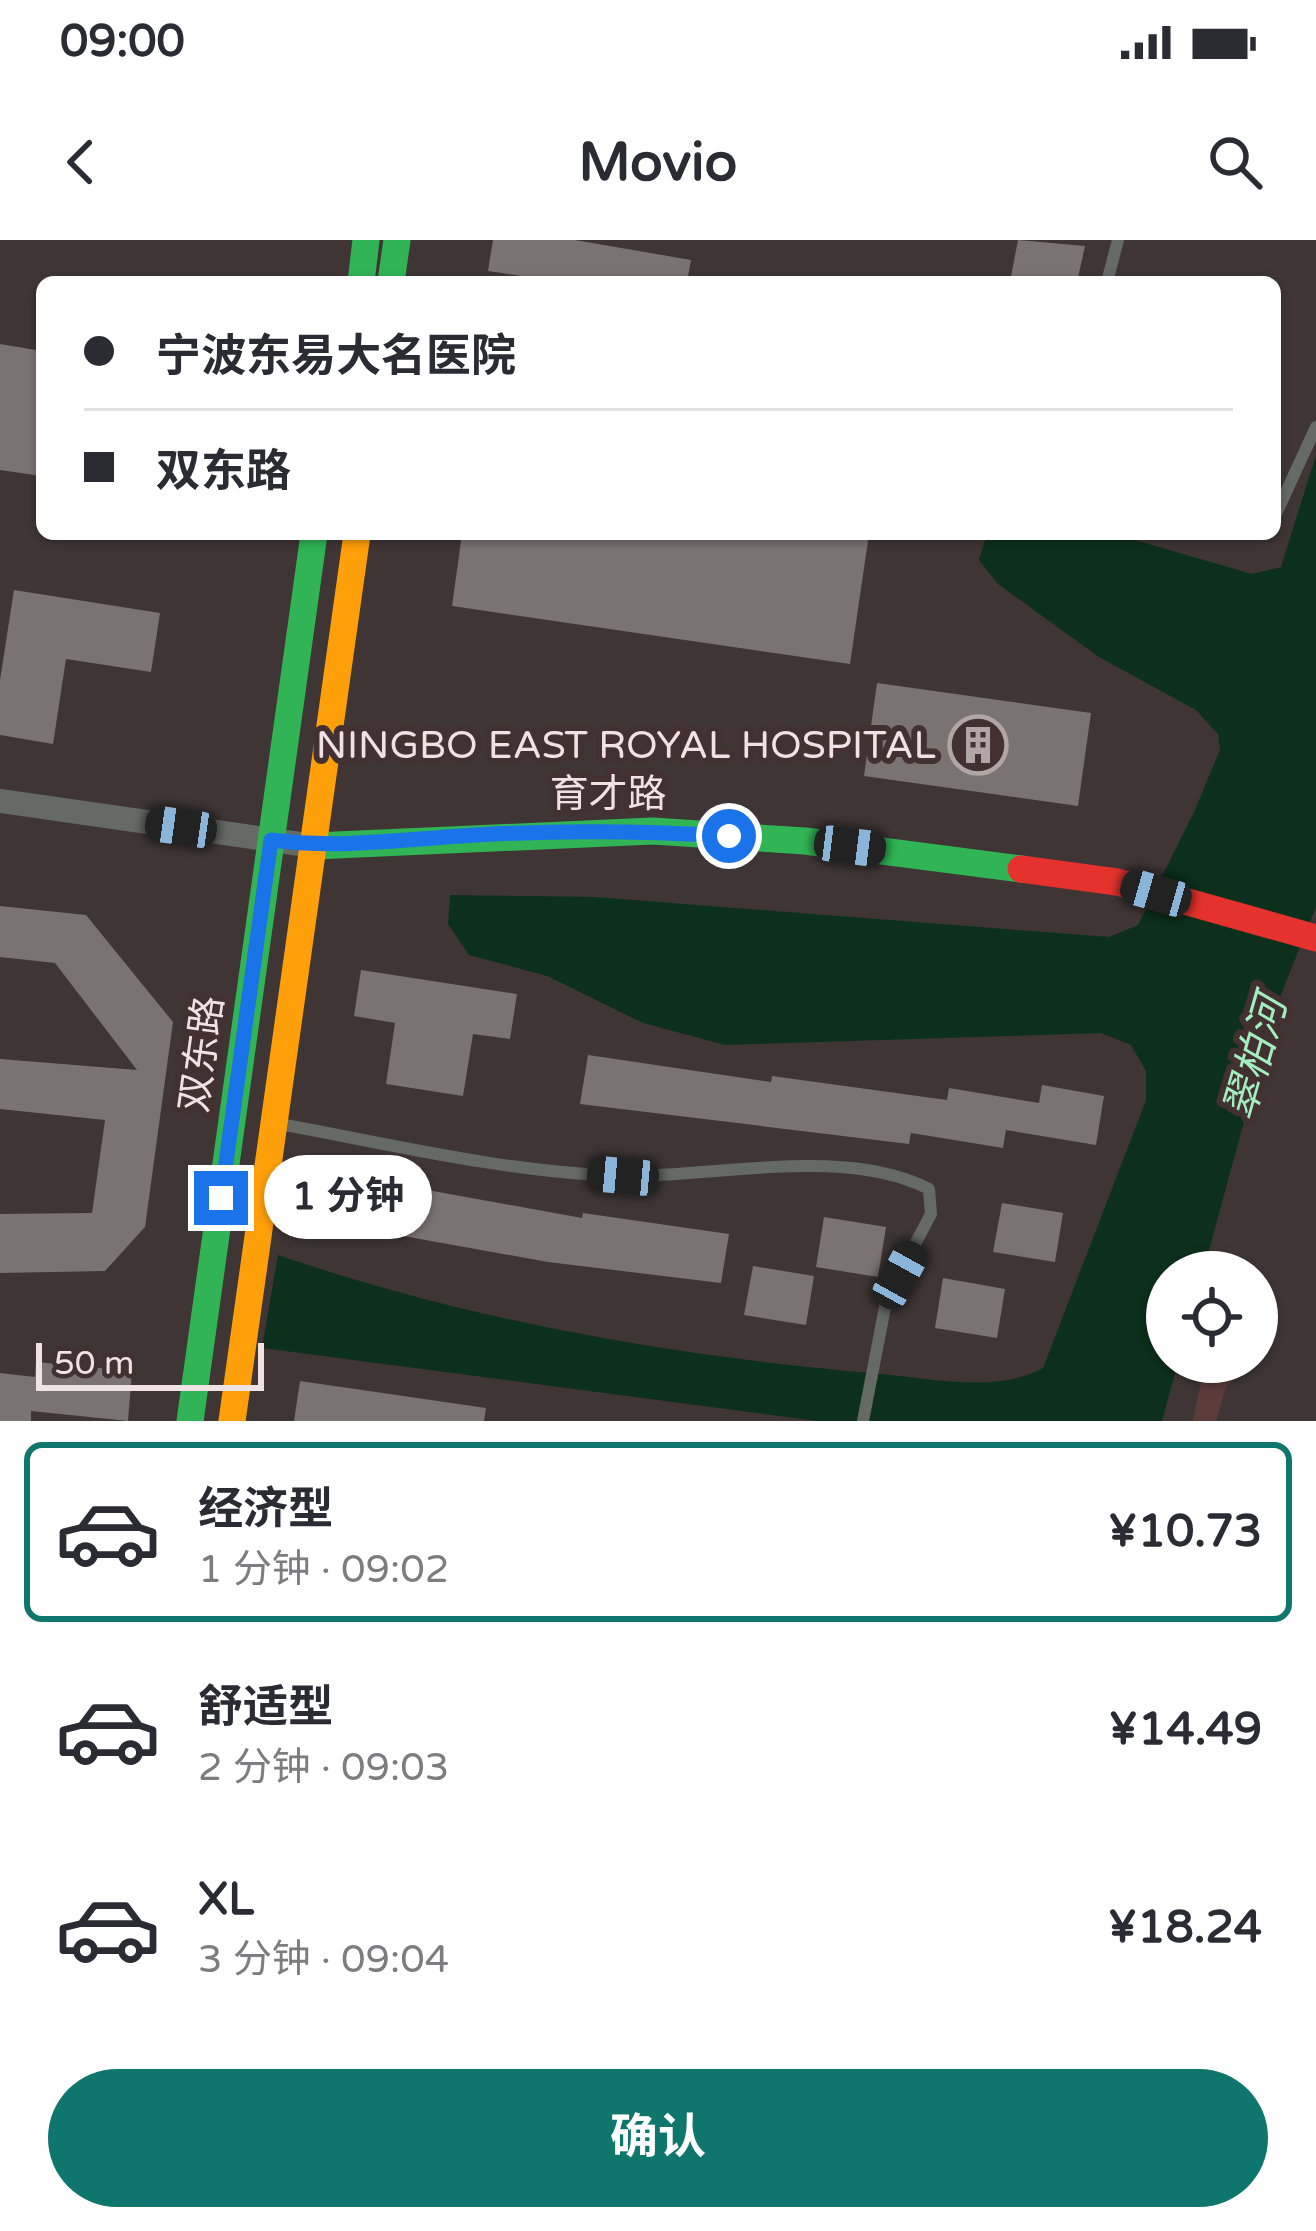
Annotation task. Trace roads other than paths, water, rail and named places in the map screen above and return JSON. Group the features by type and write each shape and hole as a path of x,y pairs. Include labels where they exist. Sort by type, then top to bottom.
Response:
{"main road":[{"path":"362,276 366,240"},
{"path":"393,276 397,240"},
{"name":"双东路","path":"190,1421 313,540"},
{"name":"双东路","path":"232,1421 356,540"},
{"name":"育才路","path":"314,846 653,831 805,841 1117,882 1316,938"}],"street":[{"path":"0,801 314,846"}],"lane":[{"path":"1109,276 1118,240"},
{"path":"1281,503 1316,427"},
{"path":"274,1123 525,1168 623,1176 725,1168 827,1169 908,1179 929,1190 931,1214 887,1297 868,1374 863,1421"}],"water":[{"name":"翠柏河","path":"1316,455 1316,907 1274,1012 1209,1251 1146,1251 1146,1383 1172,1383 1162,1421 817,1421 262,1348 278,1255 426,1299 651,1346 963,1382 1004,1380 1043,1368 1146,1100 1146,1071 1131,1045 1101,1033 725,1045 643,1023 547,976 469,955 448,924 450,895 595,897 1109,937 1138,925 1220,750 1218,734 1196,710 1099,657 998,584 979,560 985,540 1135,540 1252,574 1281,567"}],"place":[{"name":"NINGBO EAST ROYAL HOSPITAL","path":"978,745"}]}
